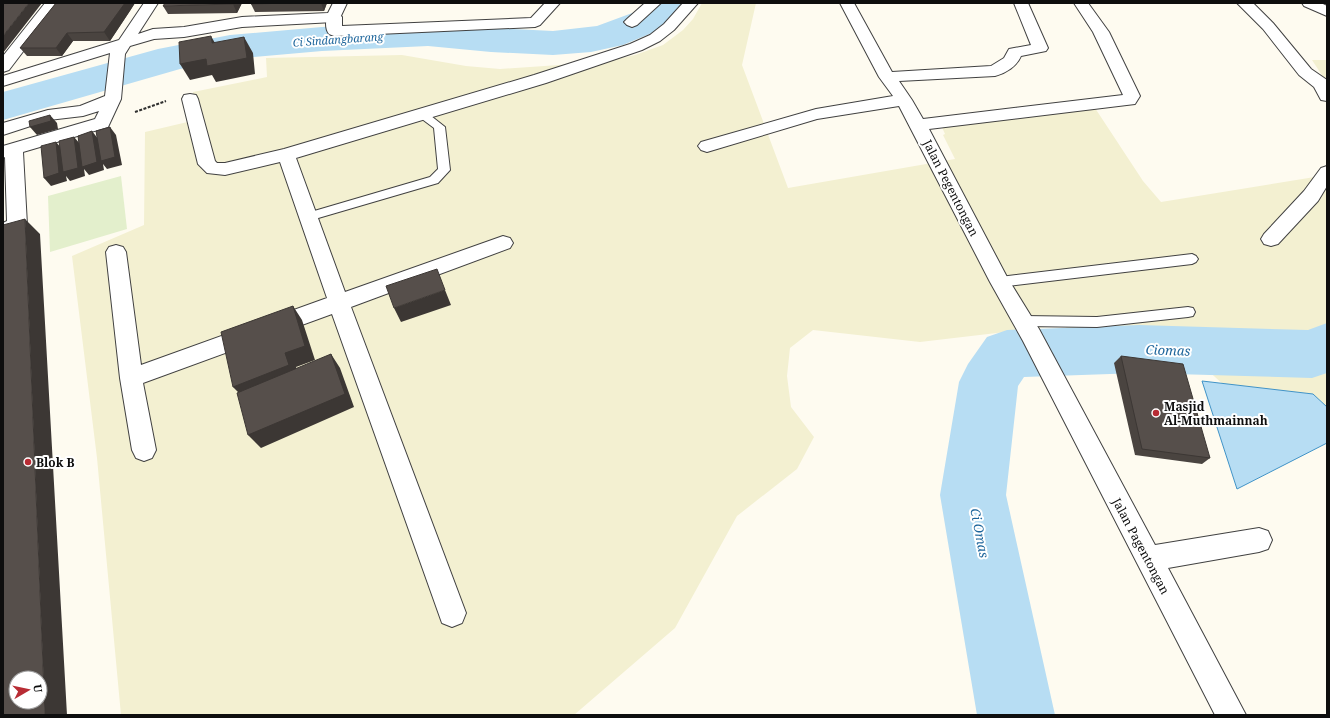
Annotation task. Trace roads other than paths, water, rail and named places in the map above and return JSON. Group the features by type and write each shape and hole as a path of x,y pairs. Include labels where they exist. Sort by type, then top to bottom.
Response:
{"street":[{"path":"3,67 53,3"},
{"path":"3,230 17,226 8,151 102,123 113,94 120,49 151,3"},
{"path":"3,81 120,49 153,34 184,32 246,15 337,10 334,31 535,22 553,3"},
{"path":"632,22 654,3"},
{"path":"190,99 207,164 213,169 226,169 286,155 540,79 636,47 655,38 669,27 691,3"},
{"name":"Jalan Pegentongan","path":"847,3 887,77 904,100 918,125 1051,376"},
{"path":"887,77 995,71 1011,61 1015,52 1040,48 1021,3"},
{"path":"918,125 1130,100 1132,96 1101,32 1082,3"},
{"path":"1244,3 1268,26 1306,72 1321,84 1327,96"},
{"path":"1309,3 1327,12"},
{"path":"3,129 48,116 83,111 113,94"},
{"path":"706,146 816,114 904,100"},
{"path":"286,155 452,613"},
{"path":"1271,238 1311,196 1327,172"},
{"path":"131,378 339,304 503,243"},
{"path":"116,252 131,378 144,450"},
{"name":"Jalan Pagentongan","path":"1051,376 1231,715"},
{"path":"1148,559 1259,540"}],"lane":[{"path":"308,217 434,180 444,170 439,127 422,114"},
{"path":"1015,308 1192,259"},
{"path":"1015,308 1097,322 1188,312"}],"water":[{"path":"1202,381 1313,394 1327,407 1327,443 1237,489"}],"waterway":[{"name":"Ci Sindangbarang","path":"3,106 173,58 230,47 322,39 428,34 491,40 553,43 591,40 609,36 657,17 671,3"},
{"name":"Ci Omas","path":"1016,715 973,495 989,382 1007,354 1139,349 1312,354 1327,347"}],"place":[{"name":"Masjid Al-Muthmainnah","path":"1156,413"},
{"name":"Blok B","path":"28,462"}],"water label":[{"name":"Ciomas","path":"1168,350"}]}
